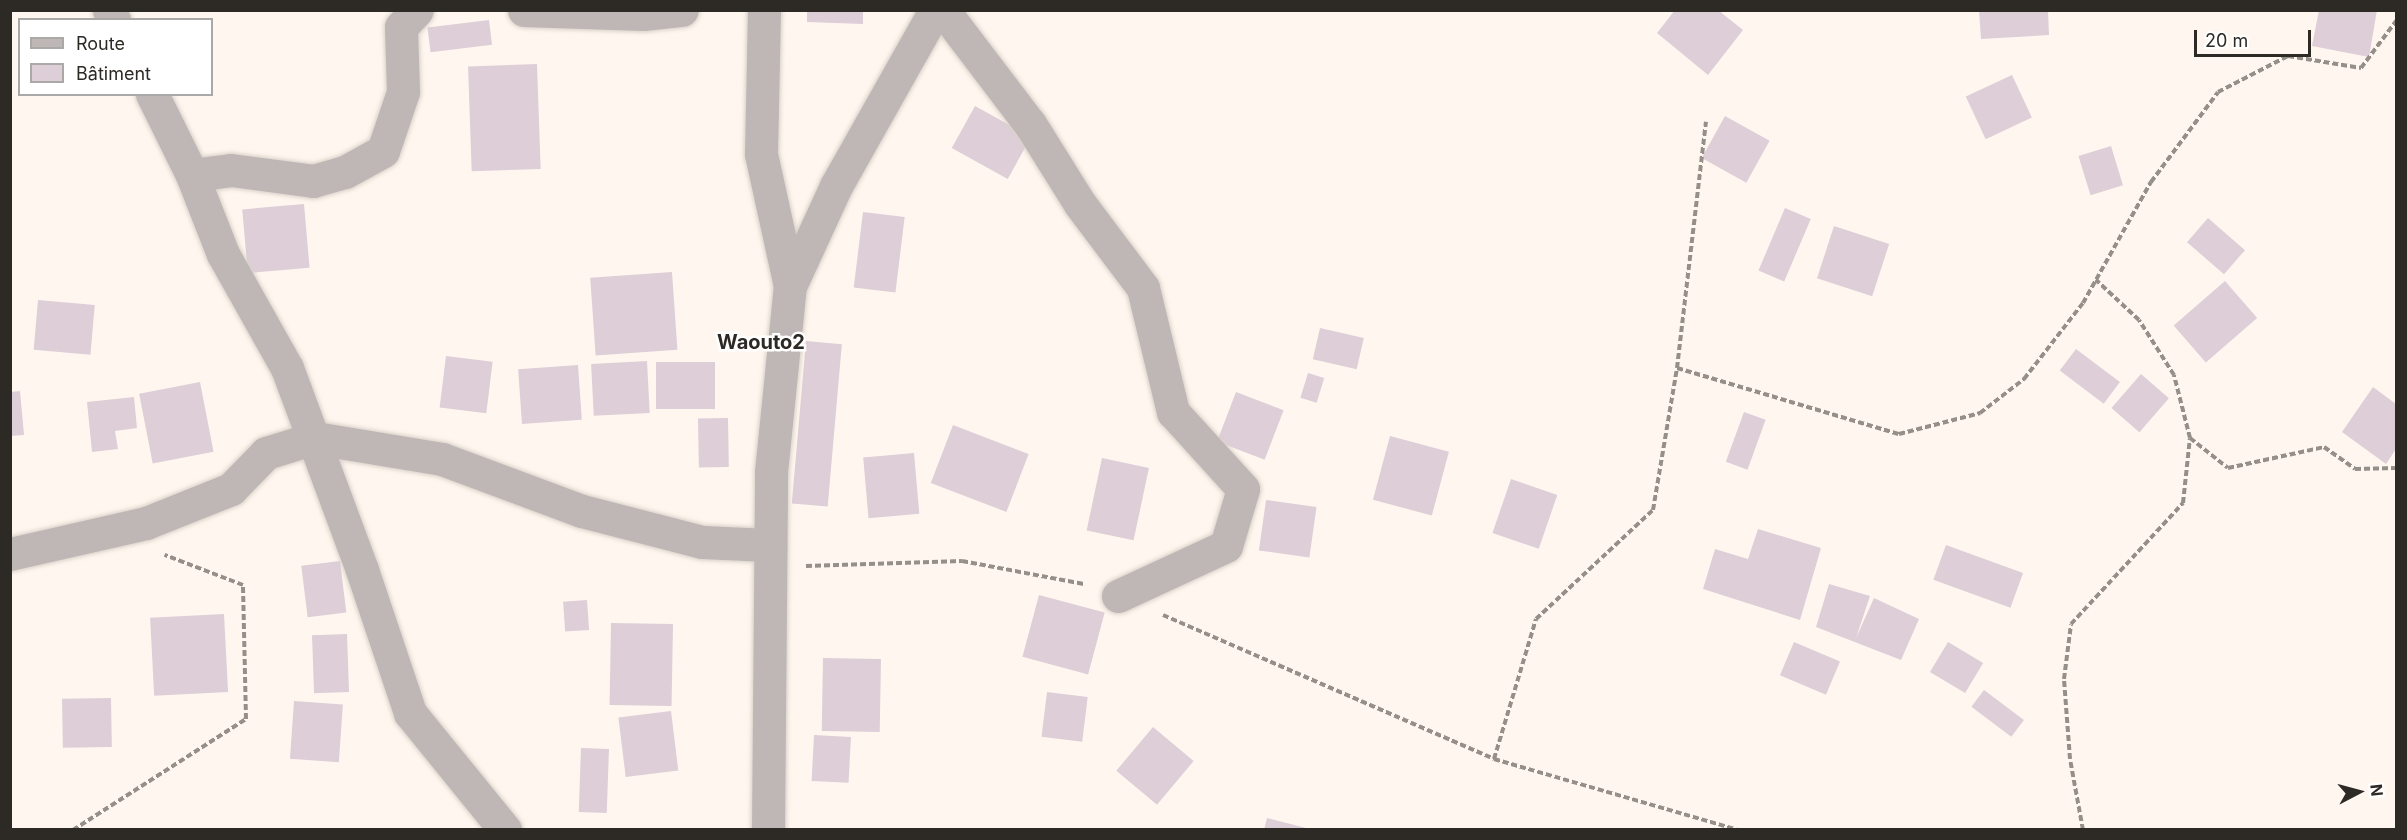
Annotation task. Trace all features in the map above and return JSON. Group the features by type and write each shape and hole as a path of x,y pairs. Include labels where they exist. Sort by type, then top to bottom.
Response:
{"street":[{"path":"192,175 231,171 313,181 345,172 383,151 403,92 401,27 417,10"},
{"path":"524,10 632,14 682,10"},
{"path":"764,10 761,154 790,286 771,472 768,830"},
{"path":"790,286 836,186 935,10"},
{"path":"943,10 1030,124 1080,204 1143,288 1173,412 1243,489 1226,546 1118,596"},
{"path":"153,96 192,175 223,254 287,368 315,438 410,713 505,830"},
{"path":"10,554 146,523 231,489 266,453 315,438 442,459 582,511 702,542 769,556"}],"path":[{"path":"1677,368 1899,434 1980,412 2024,380 2083,303 2151,182 2218,92 2288,56 2361,68 2397,21"},
{"path":"1494,759 1536,619 1653,510 1677,368 1706,122"},
{"path":"2083,830 2070,759 2064,679 2071,624 2183,503 2190,438 2174,375 2139,320 2096,280"},
{"path":"2190,438 2228,468 2324,447 2355,469 2397,468"},
{"path":"73,830 246,719 243,585 163,554"},
{"path":"769,556 962,561 1095,586 1494,759 1738,830"}],"building":[{"path":"807,10 863,10 863,24 807,22"},
{"path":"1675,10 1718,10 1743,30 1708,75 1657,33"},
{"path":"1979,10 2048,10 2049,35 1981,39"},
{"path":"2319,10 2377,10 2369,57 2312,46"},
{"path":"489,20 492,45 431,52 427,28"},
{"path":"537,64 541,169 472,171 468,66"},
{"path":"2012,75 2032,118 1986,139 1966,97"},
{"path":"975,106 1031,137 1008,179 952,148"},
{"path":"1725,116 1770,141 1746,183 1702,158"},
{"path":"2111,146 2123,185 2090,195 2078,156"},
{"path":"304,204 310,268 248,273 242,209"},
{"path":"1785,208 1811,219 1784,282 1758,271"},
{"path":"863,212 905,217 895,293 854,287"},
{"path":"2208,218 2245,250 2224,274 2187,242"},
{"path":"1834,226 1889,244 1872,296 1817,278"},
{"path":"672,272 677,350 596,356 590,278"},
{"path":"2225,281 2257,318 2206,363 2174,326"},
{"path":"38,300 95,305 90,355 34,350"},
{"path":"1320,328 1364,338 1357,369 1313,359"},
{"path":"806,341 842,344 828,507 792,503"},
{"path":"2076,349 2120,382 2104,404 2060,371"},
{"path":"446,356 493,362 486,413 440,408"},
{"path":"647,361 650,413 594,416 591,364"},
{"path":"656,362 715,362 715,409 656,409"},
{"path":"578,365 582,420 522,424 518,369"},
{"path":"1308,373 1324,378 1317,403 1300,398"},
{"path":"2141,374 2169,398 2139,432 2111,408"},
{"path":"200,382 214,452 153,464 139,394"},
{"path":"2373,387 2396,404 2396,449 2386,464 2342,432"},
{"path":"20,391 24,435 10,436 10,392"},
{"path":"1236,392 1284,410 1265,460 1217,441"},
{"path":"134,397 137,428 115,431 118,449 92,452 87,402"},
{"path":"1744,412 1766,420 1747,470 1726,462"},
{"path":"728,418 729,467 699,468 698,419"},
{"path":"953,425 1029,454 1006,512 931,483"},
{"path":"1390,436 1449,452 1432,516 1373,500"},
{"path":"914,453 919,514 869,518 863,457"},
{"path":"1102,458 1149,468 1134,540 1087,530"},
{"path":"1511,479 1557,495 1539,549 1492,533"},
{"path":"1266,500 1317,507 1309,558 1259,551"},
{"path":"1758,529 1821,548 1800,620 1703,589 1715,549 1748,559"},
{"path":"1946,545 2023,573 2010,608 1933,580"},
{"path":"340,561 346,613 308,617 301,566"},
{"path":"1829,584 1870,596 1856,638 1874,598 1919,619 1901,660 1816,627"},
{"path":"1039,595 1105,613 1088,674 1022,657"},
{"path":"587,600 589,630 565,632 563,602"},
{"path":"224,614 228,692 154,696 150,618"},
{"path":"611,623 673,624 672,706 610,705"},
{"path":"347,634 349,692 314,693 312,635"},
{"path":"1794,642 1840,662 1826,695 1780,675"},
{"path":"1948,642 1983,663 1965,693 1930,672"},
{"path":"823,658 881,659 880,732 822,731"},
{"path":"1984,690 2024,720 2011,737 1971,707"},
{"path":"1047,692 1088,697 1082,742 1042,737"},
{"path":"111,698 112,747 63,748 62,699"},
{"path":"294,701 343,704 339,762 290,759"},
{"path":"671,711 678,771 626,777 618,717"},
{"path":"1153,727 1194,761 1157,805 1116,771"},
{"path":"814,735 851,737 849,783 812,781"},
{"path":"581,748 609,749 607,813 579,812"},
{"path":"1267,818 1310,829 1310,830 1264,830"}],"district":[{"name":"Waouto2","path":"761,342"}]}
